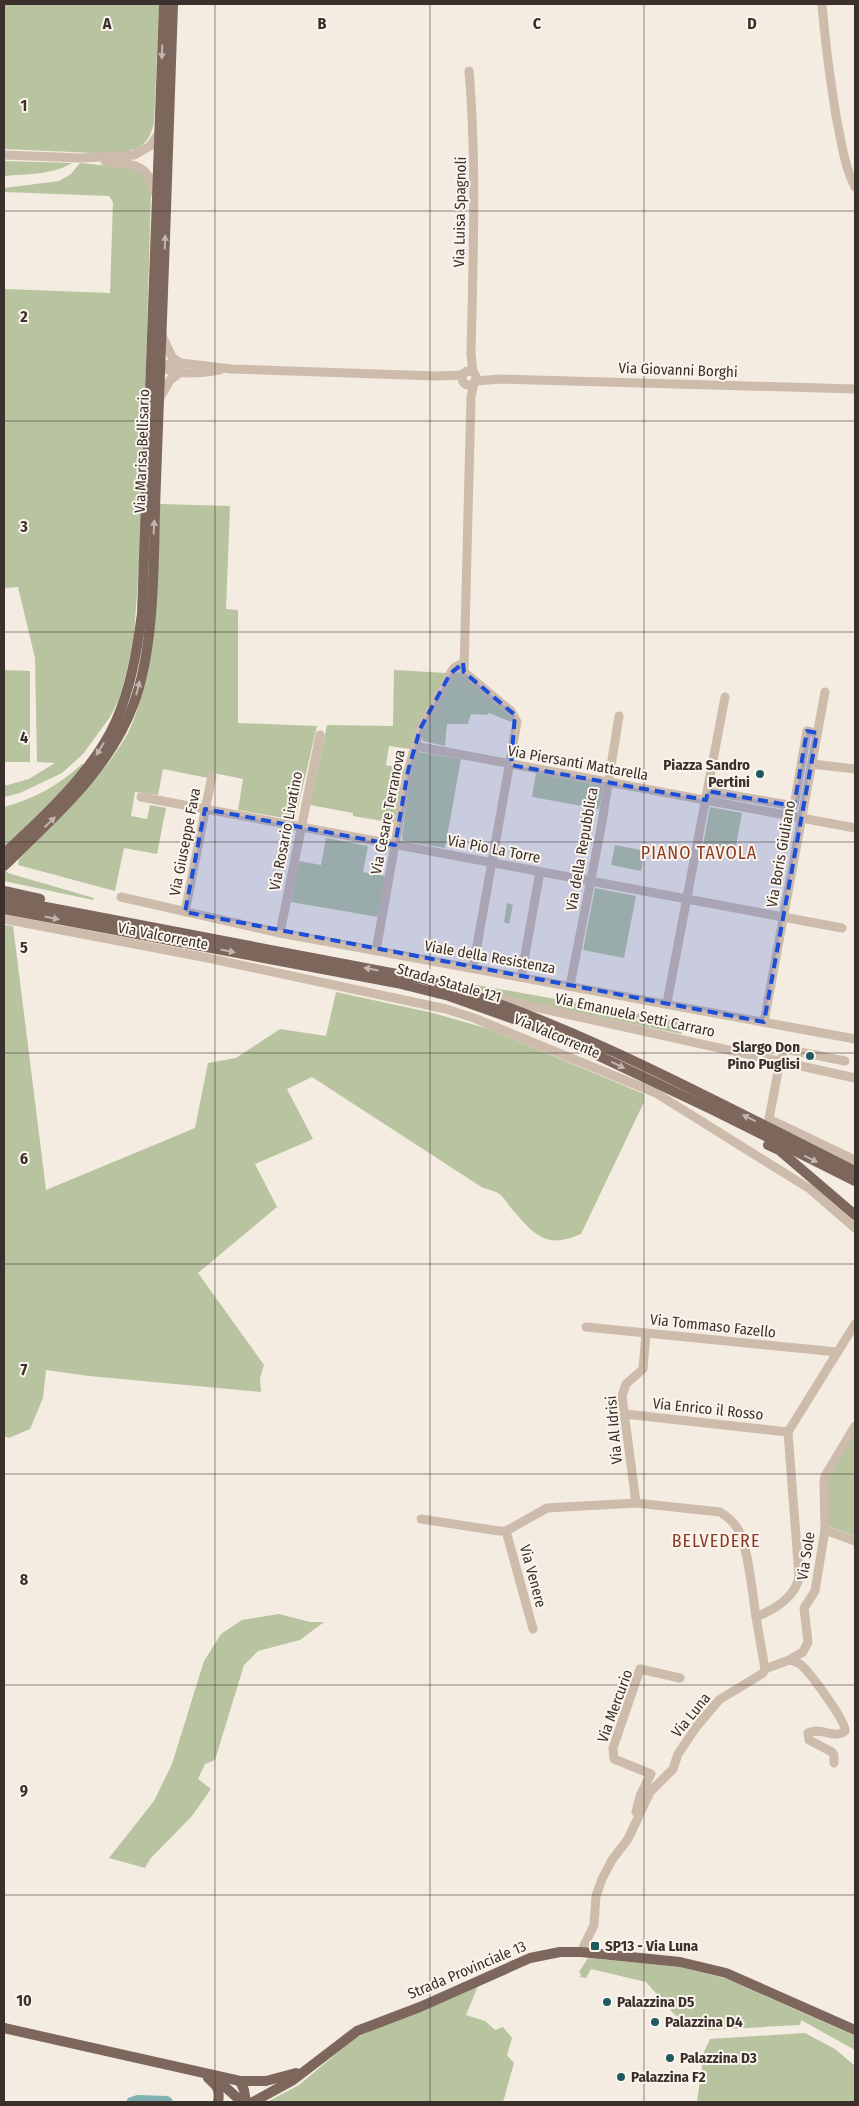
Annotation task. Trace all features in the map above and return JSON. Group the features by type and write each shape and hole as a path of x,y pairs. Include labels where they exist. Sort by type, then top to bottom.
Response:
{"main road":[{"name":"Via Marisa Bellisario","path":"9,853 99,752 116,722 134,667 142,614 164,4"},
{"name":"Via Marisa Bellisario","path":"9,853 73,799 92,777 109,753 134,701 142,670 150,615 160,398 173,4"},
{"path":"4,866 9,853"},
{"path":"4,891 133,918 185,933"},
{"name":"Strada Statale 121","path":"4,899 423,979 475,994 595,1042 855,1171"},
{"name":"Strada Statale 121","path":"4,909 387,981 449,996 542,1030 711,1109 855,1181"},
{"path":"711,1109 725,1123 779,1150 855,1215"},
{"name":"Strada Provinciale 13","path":"253,2102 306,2071 349,2036 366,2027 420,2007 530,1958 560,1952 581,1952 680,1962 726,1973 855,2030"},
{"path":"4,2028 240,2080 266,2081 306,2071"},
{"path":"164,2064 223,2085 244,2102"},
{"path":"207,2078 217,2087 219,2093 218,2102"},
{"path":"240,2080 244,2090 244,2102"}],"street":[{"path":"822,4 828,65 842,146 850,177 855,187"},
{"name":"Via Luisa Spagnoli","path":"463,663 475,180 473,113 469,71"},
{"path":"82,158 134,155 150,146 159,133"},
{"path":"4,155 82,158 135,165 142,168 152,179 156,197"},
{"path":"154,252 156,288 154,354 161,366 170,371 181,368"},
{"path":"162,335 172,357 181,368"},
{"path":"150,379 161,366"},
{"path":"160,398 170,380 181,368"},
{"name":"Via Giovanni Borghi","path":"181,368 855,389"},
{"path":"463,663 464,672 515,715 517,722 474,968"},
{"name":"Via Cesare Terranova","path":"376,951 408,771 420,729 450,674 454,668 463,663"},
{"name":"Via Boris Giuliano","path":"764,1022 825,692"},
{"path":"667,1004 725,697"},
{"name":"Via della Repubblica","path":"570,986 591,881 619,716"},
{"path":"707,795 794,806 807,731 817,733"},
{"name":"Via Rosario Livatino","path":"280,933 320,735"},
{"name":"Via Piersanti Mattarella","path":"415,746 608,782 707,795 802,818 855,828"},
{"path":"812,764 855,769"},
{"name":"Via Giuseppe Fava","path":"185,912 212,776"},
{"name":"Via Pio La Torre","path":"141,797 842,928"},
{"path":"521,977 540,872"},
{"name":"Viale della Resistenza","path":"121,897 280,933 855,1039"},
{"name":"Via Valcorrente","path":"4,919 208,958 446,1009 474,1018 656,1092 810,1189 855,1228"},
{"name":"Via Emanuela Setti Carraro","path":"475,994 852,1076"},
{"path":"846,1061 785,1048 780,1061 769,1119 855,1160"},
{"path":"756,1617 788,1598 798,1585 788,1432 855,1324"},
{"name":"Via Tommaso Fazello","path":"586,1326 838,1352"},
{"name":"Via Al Idrisi","path":"636,1503 622,1396 629,1381 643,1370 646,1333"},
{"name":"Via Enrico il Rosso","path":"625,1414 788,1432"},
{"name":"Via Sole","path":"765,1669 789,1660 802,1652 808,1642 804,1608 815,1591 825,1530 825,1476 855,1426"},
{"path":"421,1519 506,1531 547,1508 636,1503 710,1510 728,1517 740,1532 742,1539 765,1669"},
{"path":"825,1530 855,1541"},
{"name":"Via Venere","path":"506,1531 533,1629"},
{"path":"789,1660 802,1666 845,1724 845,1731 840,1735 814,1731 808,1733 809,1740 832,1752 834,1763"},
{"name":"Via Mercurio","path":"634,1822 640,1796 651,1774 614,1759 613,1748 640,1669 680,1678"},
{"name":"Via Luna","path":"581,1952 594,1925 596,1896 602,1879 612,1860 628,1839 634,1822 650,1792 673,1769 678,1754 697,1726 719,1700 765,1669"}],"highlighted area":[{"path":"463,663 464,672 515,715 511,765 706,800 708,791 794,806 807,731 817,733 764,1022 185,912 205,809 395,845 408,771 420,729 450,674"}],"green space":[{"path":"4,4 159,4 154,123 146,142 137,148 117,154 4,149"},
{"path":"4,161 72,163 48,172 4,176"},
{"path":"80,163 130,168 144,174 151,192 141,538 134,635 119,699 110,717 83,754 62,773 20,793 4,797 4,786 29,779 55,763 37,762 35,658 18,587 4,588 5,289 110,293 113,202 109,196 4,192 4,188 59,181 71,174"},
{"path":"160,504 230,506 226,609 238,610 238,723 317,726 295,820 238,810 243,779 209,772 208,778 163,769 158,795 135,792 131,816 147,819 150,805 166,808 157,854 124,848 115,891 18,865 19,859 78,800 105,768 128,733 134,719 150,653 156,589"},
{"path":"4,670 30,671 30,762 4,762"},
{"path":"394,670 447,673 417,730 410,749 389,746 386,765 406,769 394,823 353,816 353,813 310,805 327,725 393,726"},
{"path":"458,672 511,717 511,722 489,713 487,715 471,714 468,724 447,724 445,746 423,741 422,733 455,673"},
{"path":"418,752 461,759 445,848 403,841 402,836 411,774"},
{"path":"82,764 85,764 71,781 4,848 4,807 26,800 46,790"},
{"path":"536,773 603,786 599,809 532,797"},
{"path":"710,807 742,813 735,851 703,845"},
{"path":"326,838 368,846 363,872 385,876 378,917 291,902 299,861 321,865"},
{"path":"615,845 645,851 641,871 611,865"},
{"path":"4,869 8,873 94,898 93,900 4,881"},
{"path":"595,888 636,896 624,958 583,950"},
{"path":"507,903 513,905 509,924 504,922"},
{"path":"4,925 13,926 46,1190 195,1128 208,1063 236,1058 280,1029 326,1036 336,992 433,1013 489,1029 644,1094 644,1102 581,1234 569,1239 549,1240 534,1232 498,1193 483,1188 312,1077 287,1089 313,1139 255,1164 277,1207 198,1273 264,1365 260,1378 261,1392 89,1376 46,1370 43,1398 30,1429 9,1438 4,1436"},
{"path":"438,978 684,1022 681,1034 502,997"},
{"path":"855,1433 855,1536 828,1526 827,1482"},
{"path":"279,1614 310,1622 324,1622 300,1640 258,1651 244,1665 215,1760 205,1764 198,1779 211,1789 192,1816 150,1859 145,1868 109,1858 154,1801 172,1764 204,1661 221,1634 242,1620"},
{"path":"588,1958 681,1967 727,1979 855,2036 855,2050 801,2020 800,2025 708,2030 675,2015 646,1982 591,1969 586,1978 580,1977 581,1974 579,1972"},
{"path":"478,1986 466,2015 485,2021 495,2030 503,2027 512,2038 507,2055 514,2063 503,2102 267,2102 299,2085 355,2038 411,2016"},
{"path":"805,2033 835,2049 855,2066 855,2102 697,2102 704,2052 710,2039"}],"water":[{"path":"137,2095 168,2096 173,2102 126,2102 128,2098"}],"place":[{"name":"Piazza Sandro Pertini","path":"760,774"},
{"name":"Slargo Don Pino Puglisi","path":"810,1056"},
{"name":"SP13 - Via Luna","path":"595,1946"},
{"name":"Palazzina D5","path":"607,2002"},
{"name":"Palazzina D4","path":"655,2022"},
{"name":"Palazzina D3","path":"670,2058"},
{"name":"Palazzina F2","path":"621,2077"}],"district":[{"name":"PIANO TAVOLA","path":"699,853"},
{"name":"BELVEDERE","path":"716,1541"}]}
